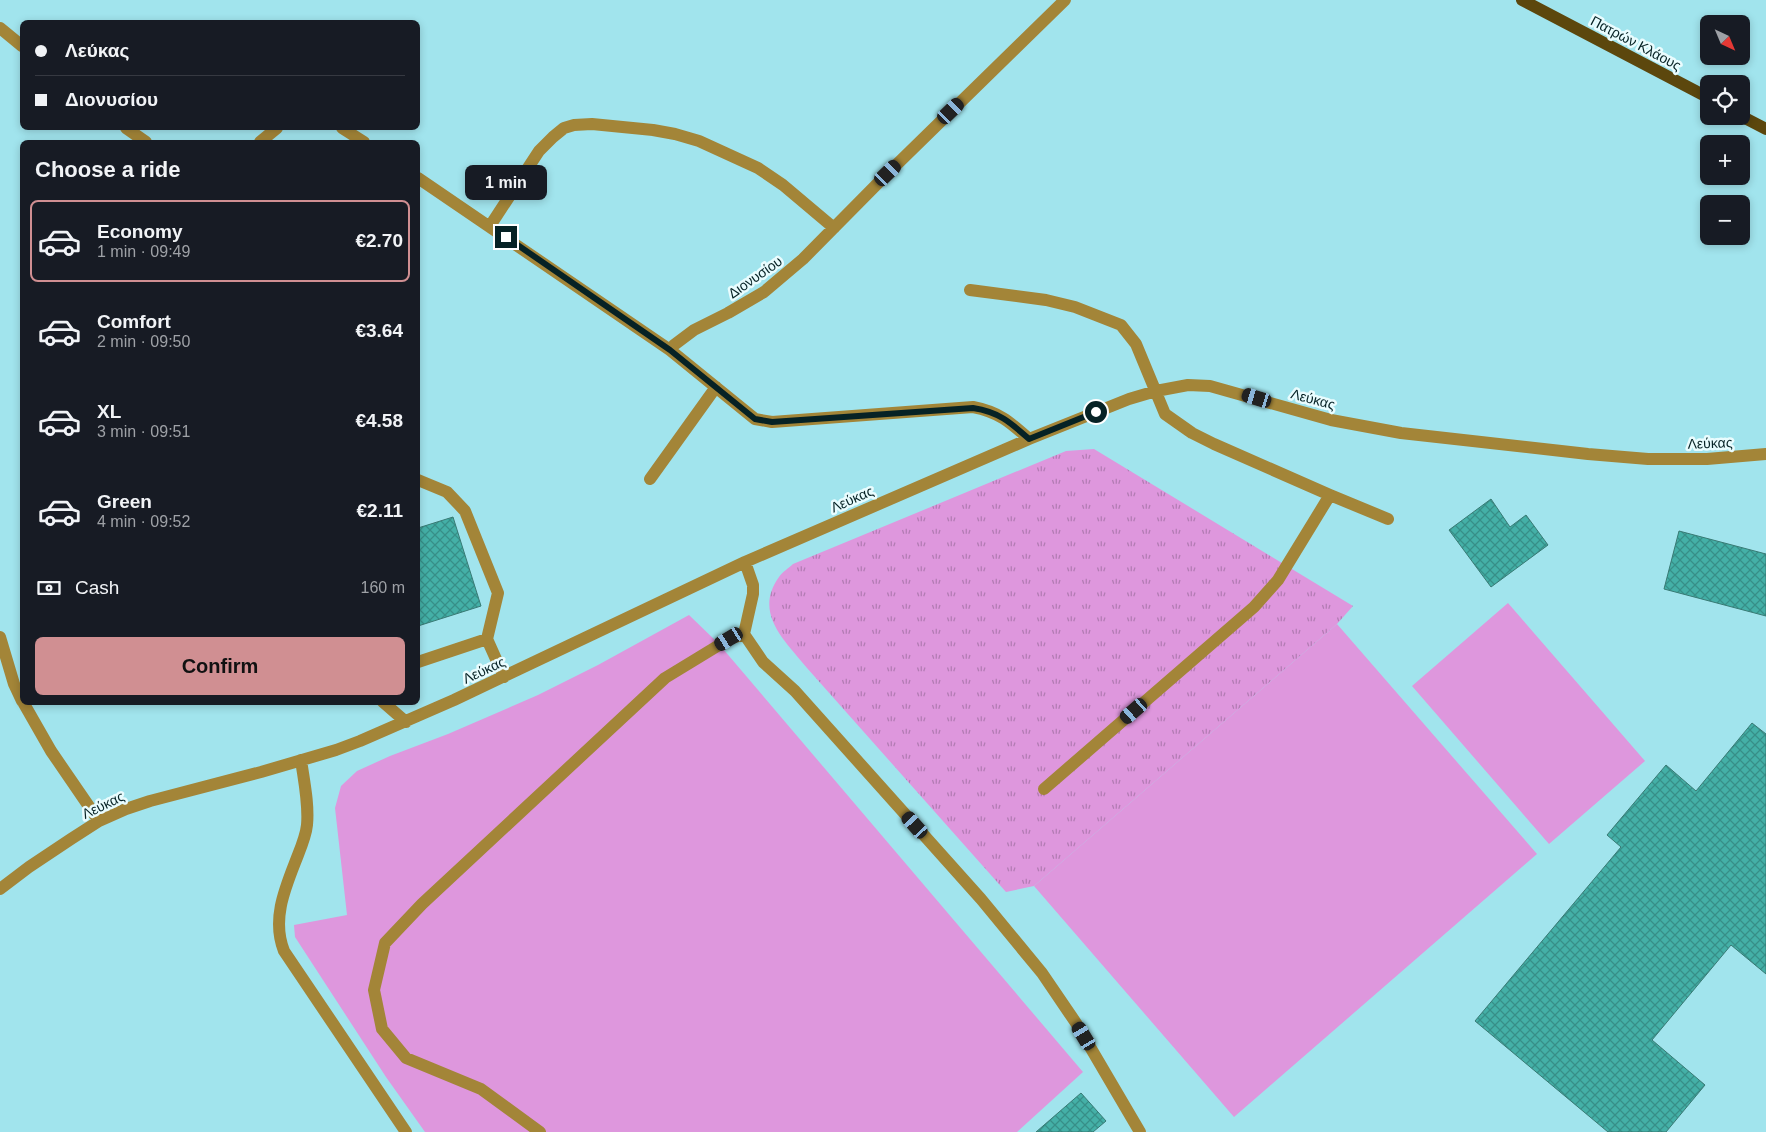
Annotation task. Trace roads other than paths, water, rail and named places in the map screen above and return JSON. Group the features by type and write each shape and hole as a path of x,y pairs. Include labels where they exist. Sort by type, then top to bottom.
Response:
{"main road":[{"name":"Πατρών Κλάους","path":"1522,0 1700,93"},
{"path":"1750,121 1766,129"}],"street":[{"name":"Διονυσίου","path":"670,350 678,341 694,330 764,292 803,259 1065,0"},
{"path":"0,28 20,44"},
{"path":"490,226 539,151 552,137 564,128 574,125 592,124 652,130 699,141 758,168 783,185 834,228"},
{"path":"129,130 143,140"},
{"path":"262,140 275,130"},
{"path":"345,130 361,140"},
{"path":"420,179 670,350 755,419 772,422 973,408 989,410 1000,415 1029,439"},
{"path":"970,290 1046,300 1075,307 1122,325 1136,344 1165,414 1192,433 1214,444 1388,519"},
{"name":"Λεύκας","path":"0,889 29,867 100,821 150,801 336,750 406,722 745,562 1029,439 1156,390 1188,385 1210,386 1331,420 1382,430 1588,454 1648,459 1707,459 1766,454"},
{"path":"650,479 716,388"},
{"path":"420,481 447,492 465,511 498,593 487,639 504,677"},
{"path":"1044,789 1254,608 1278,580 1330,495"},
{"path":"745,562 753,594 744,634 764,662 802,698 981,899 1042,973 1076,1023 1140,1132"},
{"path":"540,1132 481,1090 406,1058 382,1029 374,990 385,943 422,904 665,678 729,639 744,634"},
{"path":"0,637 14,684 20,696"},
{"path":"420,661 487,639"},
{"path":"25,705 51,751 100,821"},
{"path":"386,705 406,722"},
{"path":"301,760 307,809 307,826 285,889 279,917 279,938 284,951 406,1132"}]}
